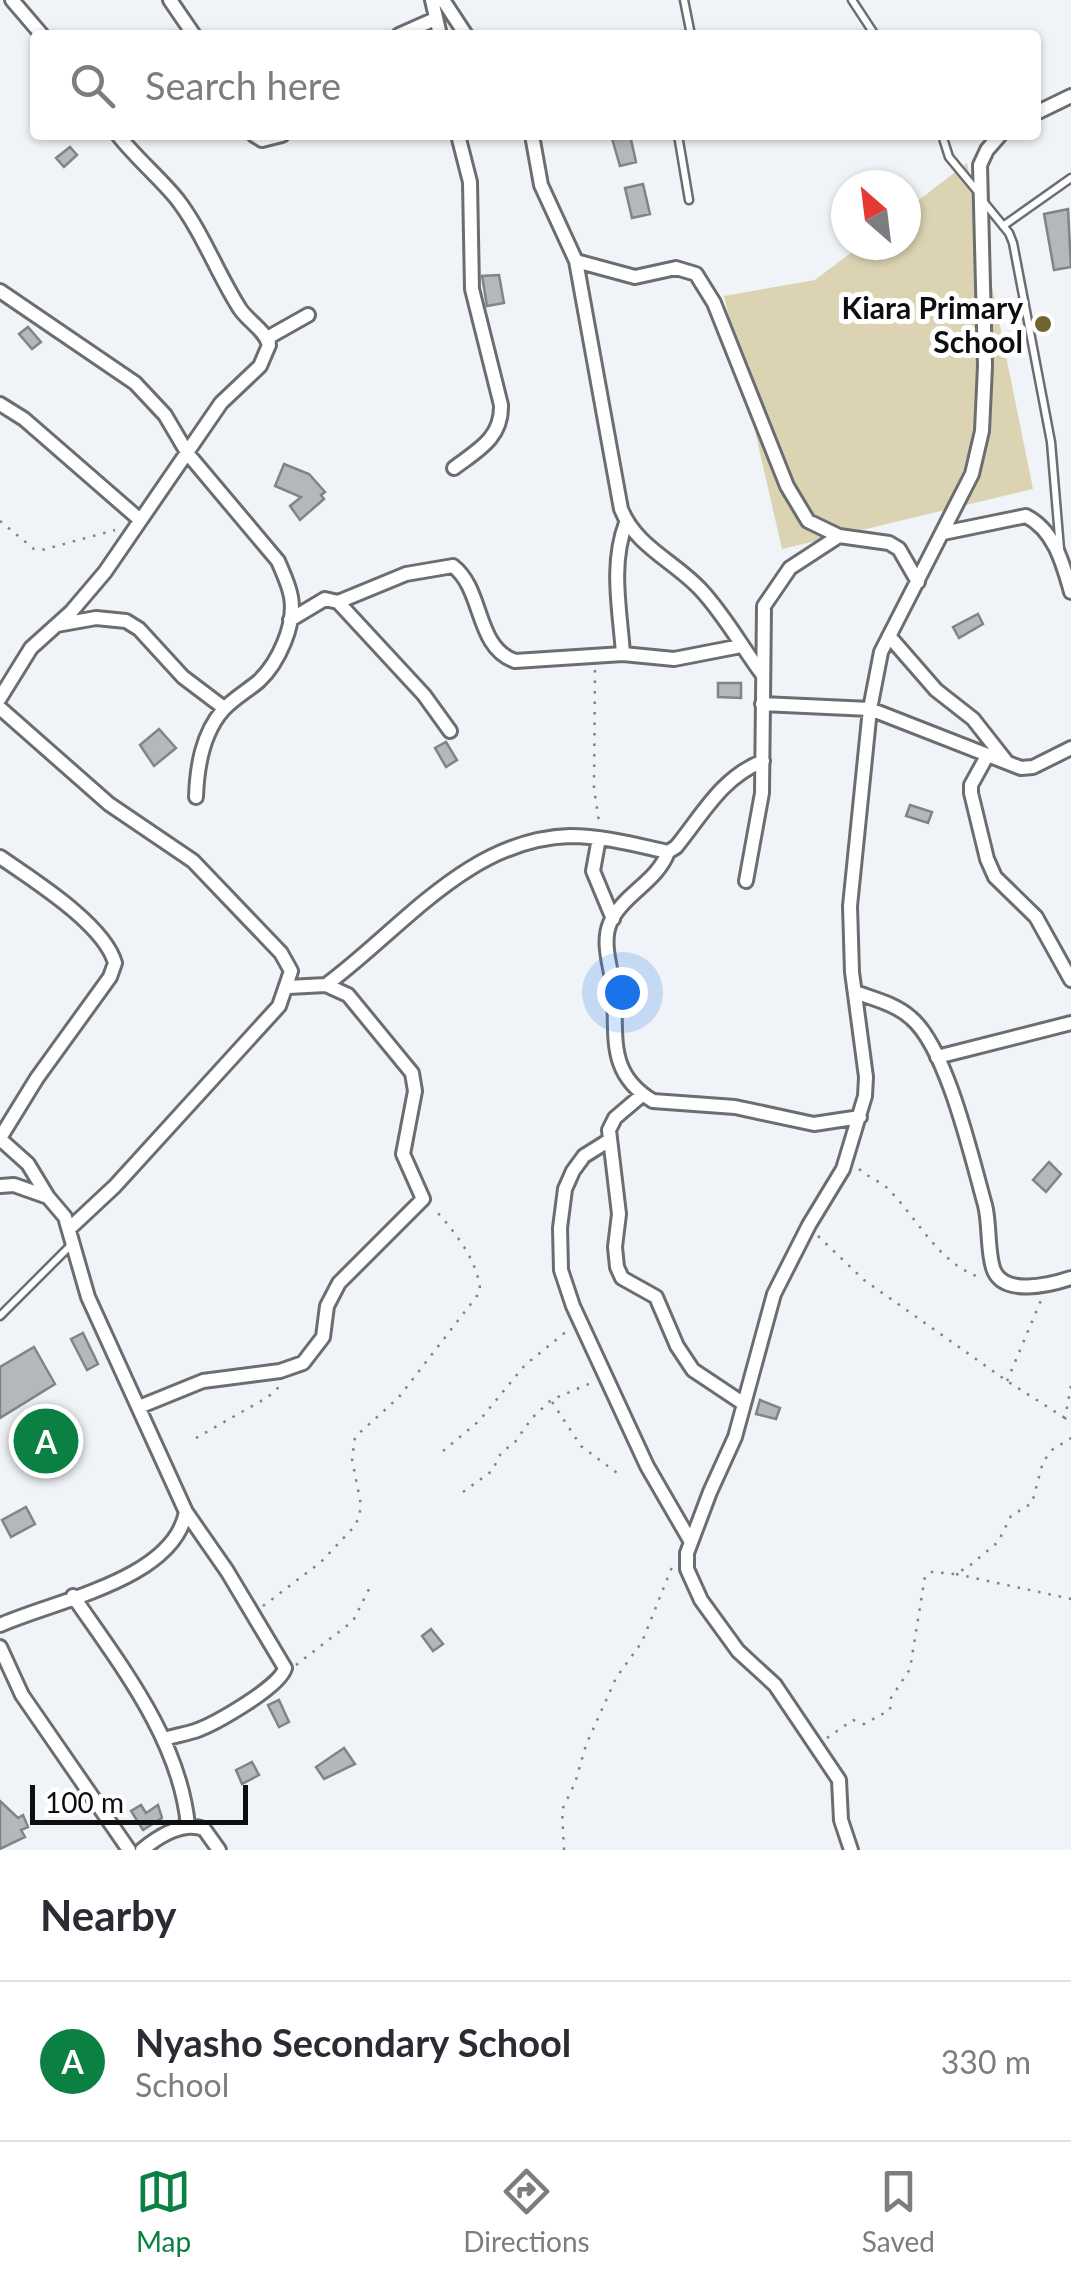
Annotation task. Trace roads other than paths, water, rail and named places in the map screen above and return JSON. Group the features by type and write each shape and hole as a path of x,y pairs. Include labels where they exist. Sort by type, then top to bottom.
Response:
{"street":[{"path":"12,0 38,30"},
{"path":"170,0 191,30"},
{"path":"432,0 439,30"},
{"path":"443,0 463,30"},
{"path":"410,30 435,18"},
{"path":"1041,111 1071,96"},
{"path":"123,140 179,202 214,257 224,284 246,317 269,340"},
{"path":"454,468 486,445 498,432 501,420 501,405 472,289 470,182 459,140"},
{"path":"533,140 542,186 576,261 626,523 703,592 762,674"},
{"path":"851,1850 841,1820 839,1780 821,1748 775,1686 738,1651 701,1600 687,1569 689,1548 736,1437 774,1294 808,1225 843,1169 860,1117 866,1077 855,992 850,906 870,709 881,652 972,474 982,431 985,366 980,164 995,140"},
{"path":"576,261 635,276 676,268 696,274 714,303 794,498 808,521 839,536 889,543 900,549 918,582"},
{"path":"0,292 135,384 165,415 188,454 278,561 292,601 290,620 273,666 224,708 204,746 197,769 196,797"},
{"path":"0,698 31,648 88,593 221,403 260,366 269,337 308,315"},
{"path":"0,404 24,419 137,522"},
{"path":"943,533 1026,516 1045,531 1061,555 1071,592"},
{"path":"623,654 615,569 626,523"},
{"path":"746,881 762,793 766,601 790,568 839,536"},
{"path":"338,602 406,574 453,566 466,578 494,647 515,661 623,654 674,659 742,646"},
{"path":"290,620 325,599 338,602 424,695 450,731"},
{"path":"54,626 96,618 126,621 139,628 184,677 224,708"},
{"path":"889,636 936,690 973,720 1008,764"},
{"path":"762,704 870,709 1020,768 1034,766 1071,748"},
{"path":"0,708 109,804 193,861 281,953 291,971 279,1006 116,1186 69,1229"},
{"path":"987,756 971,789 987,859 1000,884 1036,917 1071,980"},
{"path":"763,761 744,769 719,789 668,852 658,872 613,918 606,938 614,989 613,1040 628,1077 653,1102 735,1107 814,1124 860,1117"},
{"path":"326,985 418,906 471,868 532,842 567,836 599,838 668,852"},
{"path":"599,838 594,870 613,918"},
{"path":"0,857 86,924 105,942 115,963 110,977 37,1078 0,1138 28,1164 65,1218 88,1297 186,1512 206,1537 285,1666 284,1675 276,1683 220,1719 164,1739"},
{"path":"140,1407 203,1381 295,1367 323,1337 327,1306 350,1268 423,1199 403,1154 415,1090 412,1073 348,995 326,985 288,987"},
{"path":"855,992 898,1008 926,1034 937,1056 985,1205 992,1266 998,1278 1008,1284 1027,1286 1071,1278"},
{"path":"937,1056 1071,1023"},
{"path":"642,1095 615,1118 608,1140 619,1214 616,1267 622,1278 656,1297 677,1346 693,1370 744,1404"},
{"path":"608,1140 584,1156 572,1171 562,1204 561,1270 647,1466 689,1548"},
{"path":"0,1186 14,1186 48,1197"},
{"path":"0,1625 125,1578 160,1557 183,1527 186,1512"},
{"path":"74,1596 164,1739 180,1777 188,1826"},
{"path":"0,1647 22,1695 129,1850"},
{"path":"142,1850 170,1832 188,1826 204,1830 218,1850"}],"lane":[{"path":"684,0 691,30"},
{"path":"852,0 872,30"},
{"path":"679,140 689,200"},
{"path":"944,140 949,157 1012,243 1051,442 1061,555"},
{"path":"1003,226 1071,178"},
{"path":"0,1316 72,1244"}],"place":[{"name":"Kiara Primary School","path":"1043,324"},
{"name":"Nyasho Secondary School","path":"46,1441"}]}
